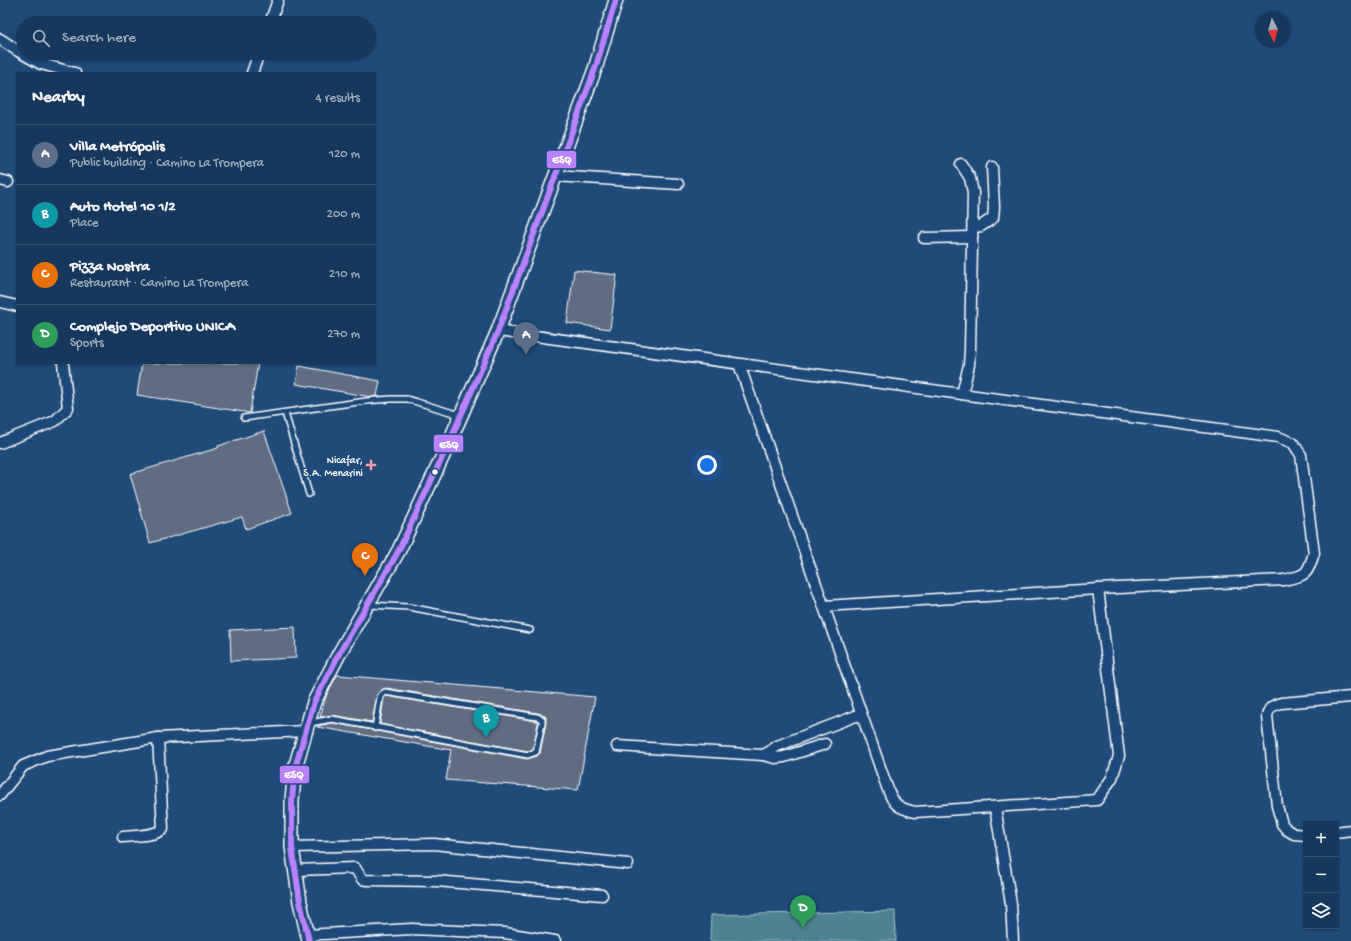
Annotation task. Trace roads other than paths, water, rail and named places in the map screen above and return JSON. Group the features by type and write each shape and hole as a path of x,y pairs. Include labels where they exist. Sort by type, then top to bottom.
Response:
{"street":[{"path":"272,16 278,0"},
{"path":"555,941 505,933 411,929 308,938 300,902 292,848 292,800 295,768 314,702 340,652 399,550 461,416 498,331 595,68 616,0"},
{"path":"0,38 16,50"},
{"path":"34,60 41,64 71,72"},
{"path":"252,72 257,60"},
{"path":"961,164 970,178 973,193 970,350 969,365 962,394"},
{"path":"924,238 973,232 993,218 994,206 992,167"},
{"path":"555,176 678,184"},
{"path":"0,302 16,306"},
{"path":"498,331 1278,437 1293,444 1301,455 1314,553 1310,568 1302,576 1284,580 1098,589 824,606"},
{"path":"0,443 55,421 68,408 63,364"},
{"path":"739,364 861,714 889,792 896,805 904,810 915,812 1097,800 1112,778 1119,756 1098,589"},
{"path":"1303,835 1294,834 1287,830 1282,824 1277,806 1267,716 1268,710 1275,704 1281,703 1351,697"},
{"path":"764,755 777,746 861,714"},
{"path":"0,795 23,766 47,756 158,738 306,727"},
{"path":"123,837 159,833 163,829 158,738"},
{"path":"617,746 764,755 775,758 784,757 824,744"},
{"path":"996,807 1011,904 1013,941"},
{"path":"1339,832 1351,830"},
{"path":"292,848 434,844 628,864"},
{"path":"296,870 355,868 362,879 366,880 436,880 602,896"}],"lane":[{"path":"244,418 366,401 392,399 407,399 461,416"},
{"path":"285,413 309,494"},
{"path":"367,605 403,606 530,630"},
{"path":"306,727 332,719 375,728 528,755 536,752 542,719 537,716 385,692 380,697 375,728"}],"place":[{"name":"Villa Metrópolis","path":"526,355"},
{"name":"Nicafar, S.A. Menarini","path":"371,465"},
{"name":"Pizza Nostra","path":"365,576"},
{"name":"Auto Hotel 10 1/2","path":"486,738"},
{"name":"Complejo Deportivo UNICA","path":"803,928"}]}
